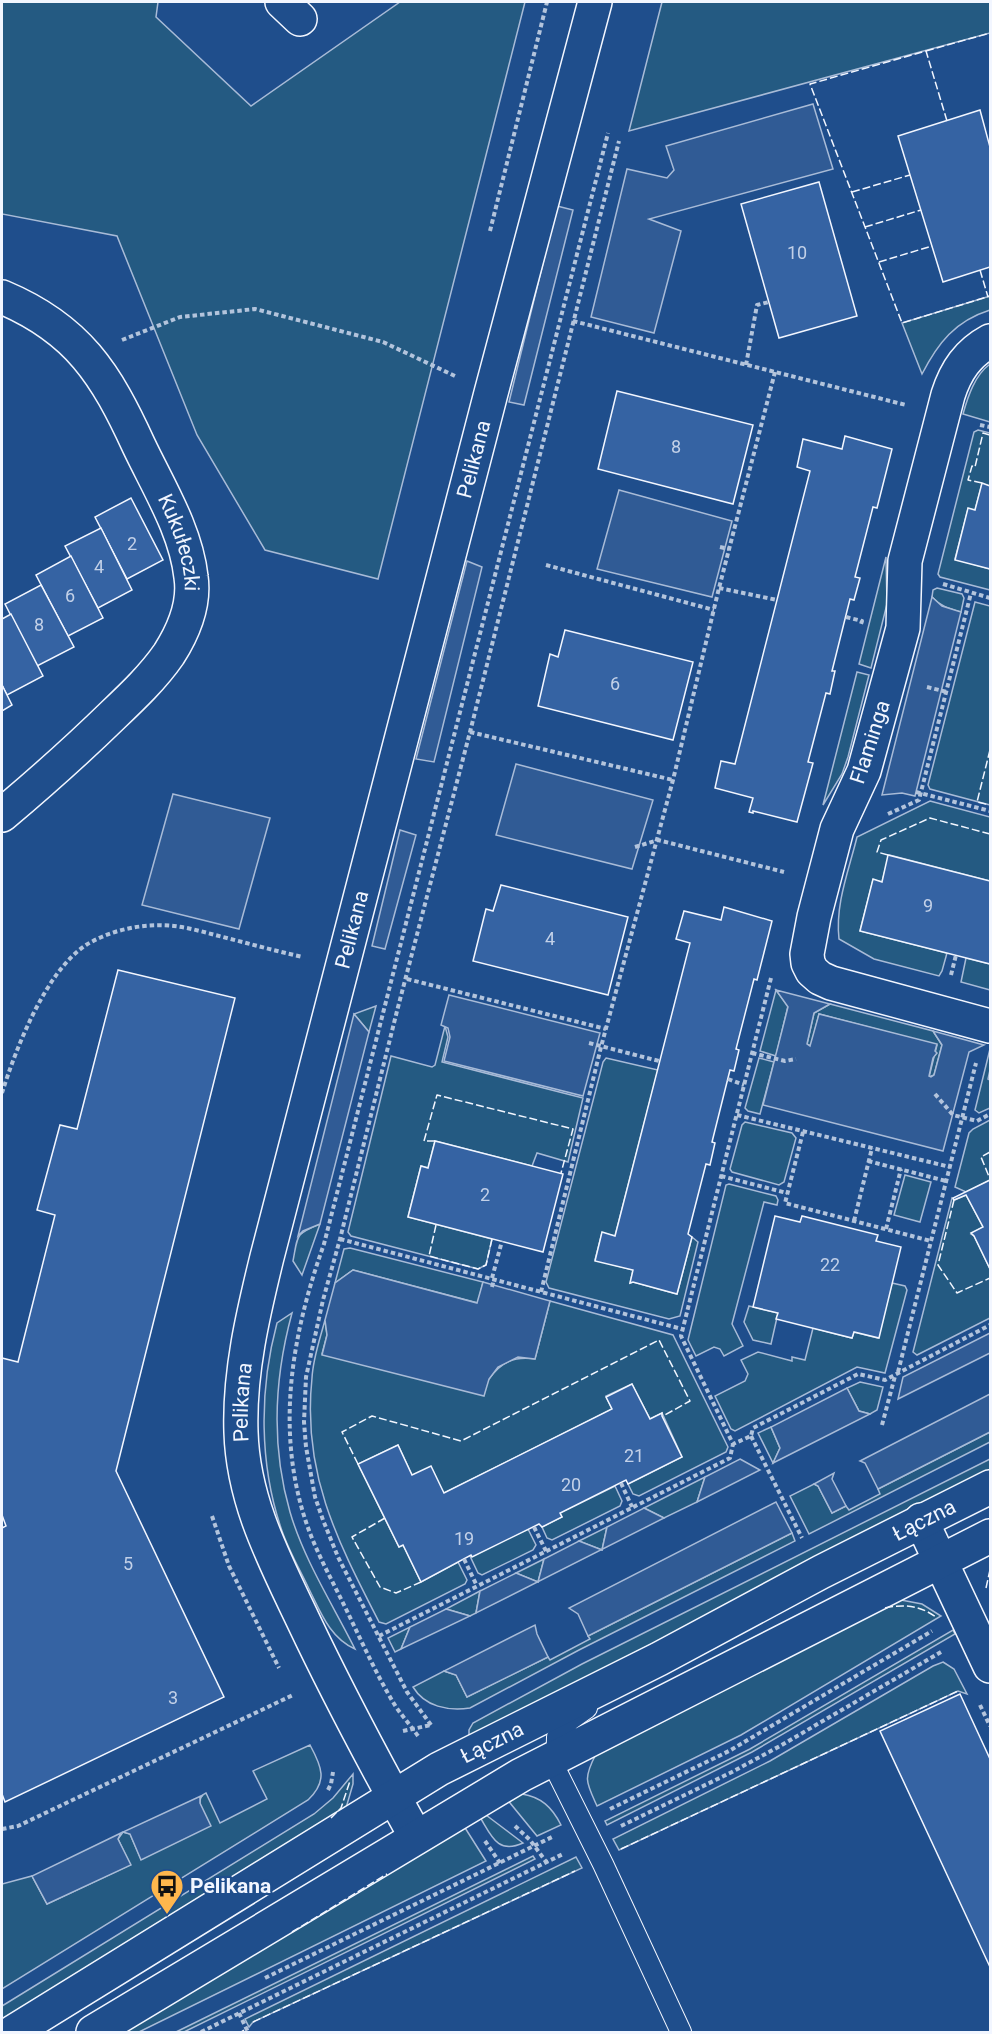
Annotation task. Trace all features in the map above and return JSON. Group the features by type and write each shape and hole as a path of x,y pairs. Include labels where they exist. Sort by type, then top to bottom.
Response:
{"street":[{"name":"Pelikana","path":"416,1837 341,1699 259,1525 244,1467 241,1432 242,1396 248,1348 267,1257 595,2"},
{"name":"Kukułeczki","path":"2,297 47,321 72,340 87,354 102,375 123,412 179,531 188,557 192,580 187,619 178,638 155,672 86,741 2,815"},
{"name":"Flaminga","path":"990,341 970,354 955,376 948,394 906,561 903,628 864,771 837,829 814,917 807,954 812,971 820,978 990,1026"},
{"name":"Łączna","path":"13,2032 394,1796 456,1761 658,1659 921,1520 990,1487"},
{"path":"921,1520 990,1666"},
{"name":"Łączna","path":"93,2032 487,1794 555,1757 990,1536"}],"lane":[{"path":"658,1659 570,1720 557,1737 555,1757 556,1770 603,1864 681,2032"}],"path":[{"path":"412,1729 396,1706 368,1653 320,1556 306,1522 298,1495 289,1443 289,1394 293,1360 307,1297 324,1244 608,133"},
{"path":"431,1725 407,1692 338,1557 326,1527 315,1497 306,1447 304,1399 309,1357 619,141"},
{"path":"746,365 757,306 769,302"},
{"path":"87,354 180,317 255,309 383,342 491,393"},
{"path":"573,321 915,408"},
{"path":"541,1292 601,1047 673,780 719,588 775,372"},
{"path":"720,547 729,549"},
{"path":"546,565 714,610"},
{"path":"719,588 777,600"},
{"path":"880,818 919,800 918,793 947,692 971,593"},
{"path":"941,690 947,692"},
{"path":"470,732 673,780"},
{"path":"918,793 990,811"},
{"path":"635,847 657,840 785,872"},
{"path":"2,1093 12,1062 45,993 59,971 72,957 85,945 99,938 129,928 175,926 303,957"},
{"path":"379,1635 730,1458 733,1444 681,1336 772,975"},
{"path":"407,979 606,1029"},
{"path":"589,1043 659,1061"},
{"path":"752,1053 784,1061 796,1059"},
{"path":"882,1425 978,1056"},
{"path":"728,1079 744,1084"},
{"path":"935,1094 953,1115 977,1121 990,1114"},
{"path":"737,1115 950,1167"},
{"path":"803,1132 785,1203 931,1241"},
{"path":"854,1221 872,1148"},
{"path":"868,1161 946,1181"},
{"path":"886,1229 901,1169"},
{"path":"721,1176 788,1193"},
{"path":"340,1239 682,1329"},
{"path":"492,1287 502,1241"},
{"path":"733,1444 750,1436 753,1428 858,1374 885,1380 990,1325"},
{"path":"750,1436 805,1544"},
{"path":"621,1483 632,1507"},
{"path":"534,1527 546,1551"},
{"path":"464,1559 477,1586"},
{"path":"601,1814 729,1751 938,1628"},
{"path":"620,1827 751,1761 943,1651"},
{"path":"2,1829 18,1826 293,1695"},
{"path":"401,1731 422,1727"},
{"path":"264,1978 554,1836"},
{"path":"530,1840 547,1863"},
{"path":"201,2032 573,1850"},
{"path":"239,2013 248,2032"}],"shaded area":[{"path":"2,2 158,2 156,17 251,106 400,2 525,2 378,579 265,550 197,435 117,236 2,214"},
{"path":"662,2 990,2 990,33 629,131"},
{"path":"813,104 833,169 649,219 681,231 654,333 591,317 627,169 667,178 674,170 666,146"},
{"path":"557,206 573,210 524,405 509,402"},
{"path":"990,296 990,310 967,320 949,334 934,352 922,374 902,323"},
{"path":"990,364 990,422 963,414 976,380"},
{"path":"978,430 990,433 990,486 982,484 975,510 968,509 955,559 990,569 990,590 940,577 938,574 974,432"},
{"path":"619,490 732,521 712,597 597,569"},
{"path":"886,557 887,604 871,668 859,664"},
{"path":"467,561 482,567 434,762 416,759"},
{"path":"937,588 962,594 964,598 961,612 945,607 932,597 933,590"},
{"path":"932,597 942,606 961,612 915,796 902,793 882,795"},
{"path":"975,602 990,606 990,805 930,789 928,785"},
{"path":"857,672 869,675 842,774 823,805"},
{"path":"516,764 653,800 632,869 496,835"},
{"path":"173,794 270,818 239,929 142,905"},
{"path":"930,801 990,817 990,881 889,855 882,882 873,880 860,931 947,953 939,976 874,959 839,939 838,926 844,887 857,837"},
{"path":"400,830 416,835 385,949 372,946"},
{"path":"966,958 990,964 990,990 961,982"},
{"path":"776,990 788,1006 776,1056 760,1051"},
{"path":"776,990 830,1004 814,1013 807,1044 810,1046 819,1014 937,1044 935,1051 937,1053 933,1058 929,1076 931,1077 934,1075 942,1045 933,1031 984,1045 969,1052 943,1151 763,1105 788,1007"},
{"path":"449,995 600,1033 583,1096 444,1061 450,1037 448,1028 441,1025"},
{"path":"830,1004 933,1031 942,1045 934,1075 929,1077 937,1045 819,1014 811,1046 807,1044 814,1013"},
{"path":"376,1006 369,1032 354,1014"},
{"path":"354,1014 369,1032 320,1224 303,1231 298,1236"},
{"path":"445,1026 448,1037 442,1062 583,1098 568,1162 537,1153 532,1166 435,1141 428,1168 421,1166 408,1217 492,1239 486,1265 478,1269 351,1236 348,1232 391,1056 432,1067 435,1065"},
{"path":"990,1049 988,1079 990,1080 990,1108 979,1113 975,1110"},
{"path":"606,1058 658,1070 615,1236 602,1233 595,1260 633,1270 630,1283 677,1294 692,1237 698,1242 680,1316 669,1319 549,1288 546,1282 603,1062"},
{"path":"759,1058 774,1062 760,1114 745,1108"},
{"path":"990,1120 990,1180 966,1192 955,1187 969,1133"},
{"path":"745,1122 792,1133 796,1138 784,1182 779,1185 732,1172 730,1169 742,1125"},
{"path":"905,1175 931,1182 920,1222 894,1215"},
{"path":"726,1185 776,1196 778,1200 777,1205 764,1202 732,1324 743,1346 724,1356 720,1349 714,1347 696,1356 688,1340"},
{"path":"966,1195 983,1227 971,1234 990,1269 990,1318 917,1355 913,1352 952,1198 955,1200"},
{"path":"320,1224 302,1275 293,1261 297,1241 306,1230"},
{"path":"350,1248 483,1282 478,1303 353,1270 335,1283 344,1249"},
{"path":"353,1270 477,1303 483,1282 550,1301 535,1359 518,1357 498,1367 489,1379 484,1396 322,1355 327,1335 325,1320 335,1283"},
{"path":"892,1283 905,1286 907,1290 885,1373 857,1367 735,1431 731,1429 715,1396 745,1381 748,1374 741,1360 758,1352 792,1361 792,1357 805,1360 813,1328 852,1338 854,1332 878,1338"},
{"path":"550,1301 673,1335 728,1447 726,1452 639,1496 633,1494 628,1484 682,1457 662,1413 650,1419 632,1384 606,1396 612,1409 444,1493 412,1475 398,1445 358,1464 399,1547 403,1545 421,1582 458,1562 467,1580 465,1584 386,1624 379,1622 349,1563 326,1505 312,1445 310,1412 312,1378 325,1320 327,1335 322,1354 489,1379 503,1364 521,1358 535,1359"},
{"path":"749,1306 778,1313 771,1344 753,1340 744,1322"},
{"path":"292,1313 278,1388 278,1437 284,1487 290,1512 303,1547 355,1649 333,1632 318,1607 285,1538 274,1506 269,1480 264,1427 267,1374 277,1323"},
{"path":"990,1333 990,1353 898,1399 903,1377"},
{"path":"860,1382 883,1387 877,1410 870,1414 859,1411 847,1388"},
{"path":"847,1388 859,1411 870,1414 773,1463 780,1448 771,1427"},
{"path":"990,1394 990,1432 878,1489 865,1463 860,1461"},
{"path":"771,1427 780,1448 773,1463 758,1433"},
{"path":"990,1432 990,1442 809,1534 790,1496 814,1484 818,1486 832,1513 846,1506 849,1510 880,1494 878,1489"},
{"path":"740,1459 760,1470 697,1502 705,1477"},
{"path":"990,1459 990,1472 469,1737 469,1730 473,1723 582,1664"},
{"path":"834,1473 832,1479 846,1506 832,1513 818,1486 814,1484"},
{"path":"705,1477 697,1502 664,1518 644,1508"},
{"path":"615,1486 622,1501 620,1506 552,1540 547,1538 542,1527 562,1517 560,1513"},
{"path":"776,1502 792,1533 588,1636 578,1614 569,1608"},
{"path":"644,1508 664,1518 602,1549 607,1527"},
{"path":"607,1527 602,1550 579,1541"},
{"path":"528,1529 536,1545 533,1550 482,1575 478,1573 470,1556"},
{"path":"792,1533 795,1541 470,1708 454,1709 438,1706 424,1699 413,1687 444,1671 456,1675 467,1697 548,1657 550,1660 590,1639 588,1636"},
{"path":"579,1541 601,1550 538,1582 544,1559"},
{"path":"544,1559 538,1582 516,1573"},
{"path":"516,1573 538,1582 476,1613 480,1591"},
{"path":"480,1591 476,1613 470,1616 446,1609"},
{"path":"901,1600 922,1604 941,1616 741,1735 597,1806 588,1780 589,1769 596,1754 892,1601"},
{"path":"446,1609 470,1616 401,1649 410,1627"},
{"path":"535,1625 548,1657 467,1697 456,1675 444,1671"},
{"path":"410,1627 401,1649 395,1652 388,1638"},
{"path":"953,1630 955,1634 752,1752 607,1825 605,1821 750,1749"},
{"path":"943,1662 954,1669 967,1694 958,1691 619,1850 613,1839 770,1761"},
{"path":"310,1745 318,1760 321,1780 308,1800 2,1989 2,1884 32,1876 47,1904 130,1865 118,1839 123,1832 130,1834 141,1859 200,1803 201,1797 206,1793 220,1823 267,1799 253,1771"},
{"path":"353,1774 353,1784 346,1808 2,2025 2,2006 314,1814 333,1798"},
{"path":"522,1794 545,1804 561,1825 537,1836 506,1798"},
{"path":"203,1795 200,1803 211,1826 141,1860 130,1834 123,1832"},
{"path":"482,1812 523,1843 506,1846 495,1841 478,1814"},
{"path":"462,1823 486,1861 139,2032 119,2032"},
{"path":"121,1833 118,1839 131,1865 47,1904 32,1876"},
{"path":"533,1856 535,1859 184,2032 176,2032"},
{"path":"576,1857 582,1868 253,2022 249,2027 245,2019"}],"building":[{"path":"980,110 990,147 990,267 943,282 898,136"},
{"path":"819,182 857,316 779,338 741,204"},
{"path":"617,391 753,425 733,504 598,469"},
{"path":"845,436 892,449 877,508 873,507 855,577 860,578 854,600 850,599 832,671 835,671 830,694 826,693 808,762 813,763 797,822 749,812 753,798 715,788 721,761 735,764 810,471 797,467 803,439 842,449"},
{"path":"982,483 990,486 990,569 955,560 968,508 975,510"},
{"path":"131,498 163,560 127,579 95,517"},
{"path":"101,528 132,590 98,608 65,546"},
{"path":"71,556 103,618 68,636 36,575"},
{"path":"41,585 74,647 37,666 5,604"},
{"path":"11,614 43,676 7,695 2,685 2,619"},
{"path":"565,630 693,662 673,740 538,706 550,654 558,657"},
{"path":"2,685 12,705 2,711"},
{"path":"888,855 990,881 990,964 860,931 873,879 882,882"},
{"path":"501,885 628,917 608,995 473,961 486,909 493,911"},
{"path":"724,907 772,921 736,1049 739,1050 734,1071 730,1070 712,1142 715,1143 710,1165 706,1164 688,1234 692,1237 677,1294 630,1283 633,1270 595,1261 602,1232 615,1236 690,943 676,939 684,911 721,920"},
{"path":"118,970 235,998 116,1471 224,1697 5,1802 2,1794 2,1528 6,1526 2,1515 2,1358 18,1362 55,1215 37,1210 60,1125 77,1129"},
{"path":"435,1141 563,1174 543,1252 408,1217 421,1166 428,1168"},
{"path":"990,1180 990,1269 971,1233 983,1227 966,1195 954,1200 953,1198"},
{"path":"775,1216 800,1222 802,1216 878,1235 876,1241 901,1247 879,1338 854,1332 852,1338 776,1319 778,1313 753,1307"},
{"path":"632,1384 650,1419 662,1413 682,1457 628,1484 626,1480 560,1513 562,1517 542,1527 539,1524 472,1557 471,1555 421,1582 403,1545 399,1547 358,1464 398,1445 412,1475 431,1466 444,1493 612,1409 606,1397"},
{"path":"960,1694 990,1759 990,1967 880,1731"}],"fence":[{"path":"926,51 990,33"},
{"path":"947,121 926,51 810,84 902,323 990,296"},
{"path":"852,192 910,175"},
{"path":"865,227 921,210"},
{"path":"879,262 932,246"},
{"path":"980,270 988,297"},
{"path":"982,483 968,480 972,466 975,467 983,433 990,435"},
{"path":"990,750 977,802 990,805"},
{"path":"888,855 877,852 881,840 930,818 990,834"},
{"path":"435,1141 424,1141 437,1095 573,1129 561,1173"},
{"path":"990,1152 981,1157 990,1179"},
{"path":"954,1200 938,1265 957,1293 990,1278"},
{"path":"436,1225 429,1256 478,1269 486,1265 492,1239"},
{"path":"358,1464 342,1432 372,1416 461,1441 659,1340 690,1401 663,1416"},
{"path":"385,1518 352,1537 380,1587 396,1593 421,1582"},
{"path":"986,1588 990,1570"},
{"path":"885,1608 911,1606 936,1617"},
{"path":"621,1849 958,1691"},
{"path":"331,1818 341,1808 350,1781"},
{"path":"253,2022 575,1871"},
{"path":"292,1932 387,1874"}],"place":[{"name":"Pelikana","path":"167,1915"}]}
